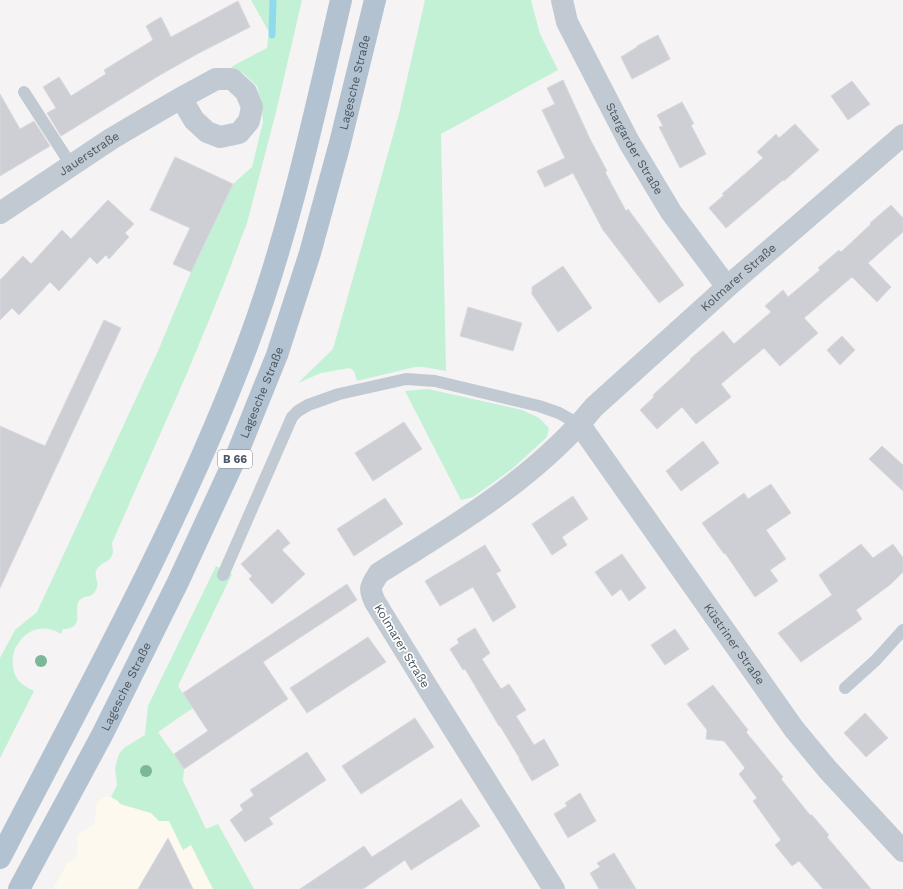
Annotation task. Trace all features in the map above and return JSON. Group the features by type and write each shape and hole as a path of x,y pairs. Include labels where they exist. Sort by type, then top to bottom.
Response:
{"main road":[{"name":"B 66","path":"0,858 153,562 206,448 247,345 281,244 309,141 342,0"},
{"name":"Lagesche Straße","path":"19,889 102,735 178,582 235,459 271,368 310,253 340,143 375,0"}],"street":[{"name":"Stargarder Straße","path":"562,0 567,22 629,142 671,212 727,287"},
{"name":"Jauerstraße","path":"0,213 138,122 181,98"},
{"name":"Kolmarer Straße","path":"554,889 430,693 375,602 370,592 372,584 379,573 482,508 538,464 580,425 594,407 727,287 903,135"},
{"name":"Küstriner Straße","path":"580,425 794,729 828,770 903,851"}],"lane":[{"path":"24,92 71,165"},
{"path":"223,574 292,417 298,410 308,405 339,394 406,379 435,381 539,406 559,413 580,425"},
{"path":"845,688 876,660 903,630"}],"shaded area":[{"path":"106,796 115,798 120,804 151,813 159,821 169,821 183,849 191,845 213,889 53,889 67,863 75,858 77,854 78,835 95,823 96,805 98,801"}],"green space":[{"path":"251,0 302,0 276,112 247,223 188,371 112,543 113,552 111,558 96,571 97,587 94,593 81,599 78,603 77,621 75,625 70,628 63,629 61,634 50,629 39,629 29,633 21,639 16,648 13,659 13,669 18,680 34,691 0,758 0,658 15,630 37,612 158,351 191,272 233,184 252,167 263,122 261,102 257,86 243,73 231,67 267,48 269,32"},
{"path":"425,0 531,0 540,34 558,70 441,134 446,371 415,367 357,381 354,371 350,368 321,373 298,383 333,349 399,114"},
{"path":"428,389 522,410 539,418 549,428 547,437 512,469 473,497 461,500 405,391"},
{"path":"216,566 232,574 178,686 193,708 158,732 184,769 183,781 206,829 218,824 254,889 213,889 191,845 183,850 169,821 159,821 151,813 120,804 111,797 117,785 115,768 119,754 124,748 145,735 148,706"}],"building":[{"path":"238,1 250,27 160,75 61,136 47,113 56,108 43,87 59,77 71,96 106,74 104,70 153,40 146,26 161,17 171,37"},
{"path":"658,35 670,59 632,79 621,57 637,46"},
{"path":"563,80 590,139 607,171 605,172 626,211 628,209 684,285 659,303 603,230 573,173 545,187 537,171 565,158 542,110 555,104 547,88"},
{"path":"852,81 870,104 848,120 831,96"},
{"path":"0,94 20,129 34,121 50,146 0,176"},
{"path":"682,102 694,124 691,125 706,154 680,168 659,127 663,126 657,115"},
{"path":"795,124 819,150 784,181 783,180 726,228 709,208 724,195 722,194 763,158 757,152 776,134 779,138"},
{"path":"175,157 233,184 191,272 173,264 190,228 150,210"},
{"path":"108,200 134,224 125,233 129,237 109,259 106,255 97,264 90,257 59,291 50,282 19,315 12,308 0,320 0,280 23,256 31,264 62,230 71,239"},
{"path":"891,205 903,218 903,232 868,263 891,287 877,302 852,277 804,318 818,333 780,366 764,348 721,384 731,397 696,424 682,407 657,429 640,410 654,397 653,395 691,360 690,359 723,331 734,344 771,312 765,306 783,290 788,297 820,270 818,268 839,250 841,252 871,224 870,223"},
{"path":"563,266 592,308 558,332 532,294 532,287"},
{"path":"468,307 522,323 513,351 460,336"},
{"path":"104,320 121,328 0,588 0,426 45,446"},
{"path":"842,336 855,350 840,365 827,350"},
{"path":"404,422 422,449 373,481 355,453"},
{"path":"703,441 719,463 681,491 666,471"},
{"path":"882,446 903,465 903,491 869,459"},
{"path":"771,484 791,513 766,530 786,559 770,570 778,581 755,597 725,553 724,554 702,523 744,493 748,499"},
{"path":"573,496 588,519 562,537 567,545 552,555 532,524"},
{"path":"385,498 403,524 354,556 337,529"},
{"path":"278,529 290,543 282,550 305,574 272,604 249,579 252,576 241,564"},
{"path":"861,544 873,558 893,544 903,558 903,572 891,584 856,610 862,619 801,662 778,633 832,595 819,575"},
{"path":"485,545 501,571 496,573 516,607 493,622 473,587 440,606 425,581"},
{"path":"622,554 646,588 629,601 621,589 612,596 595,572"},
{"path":"347,584 357,600 263,662 288,699 184,769 174,754 208,731 183,693"},
{"path":"475,628 490,653 482,659 501,689 509,684 526,710 516,716 534,745 544,739 559,765 532,781 465,669 463,670 450,649 459,643 457,639"},
{"path":"675,629 689,649 665,665 651,645"},
{"path":"368,637 386,662 307,713 290,688"},
{"path":"713,685 748,730 746,732 783,777 781,779 810,815 812,815 829,835 827,837 871,889 823,889 799,861 792,866 775,845 781,840 753,801 757,798 739,774 745,768 724,741 706,739 707,730 687,704"},
{"path":"865,713 888,738 866,757 844,733"},
{"path":"415,718 434,747 361,794 342,766"},
{"path":"307,752 326,780 269,818 273,824 245,842 230,820 243,810 240,805 254,795 250,790"},
{"path":"580,793 596,821 568,838 554,814 567,806 565,803"},
{"path":"461,799 480,826 411,870 405,860 363,889 300,889 364,846 372,857"},
{"path":"168,838 193,889 138,889"},
{"path":"614,853 636,889 599,889 590,873 600,867 597,863"}],"waterway":[{"path":"272,35 273,0"}]}
